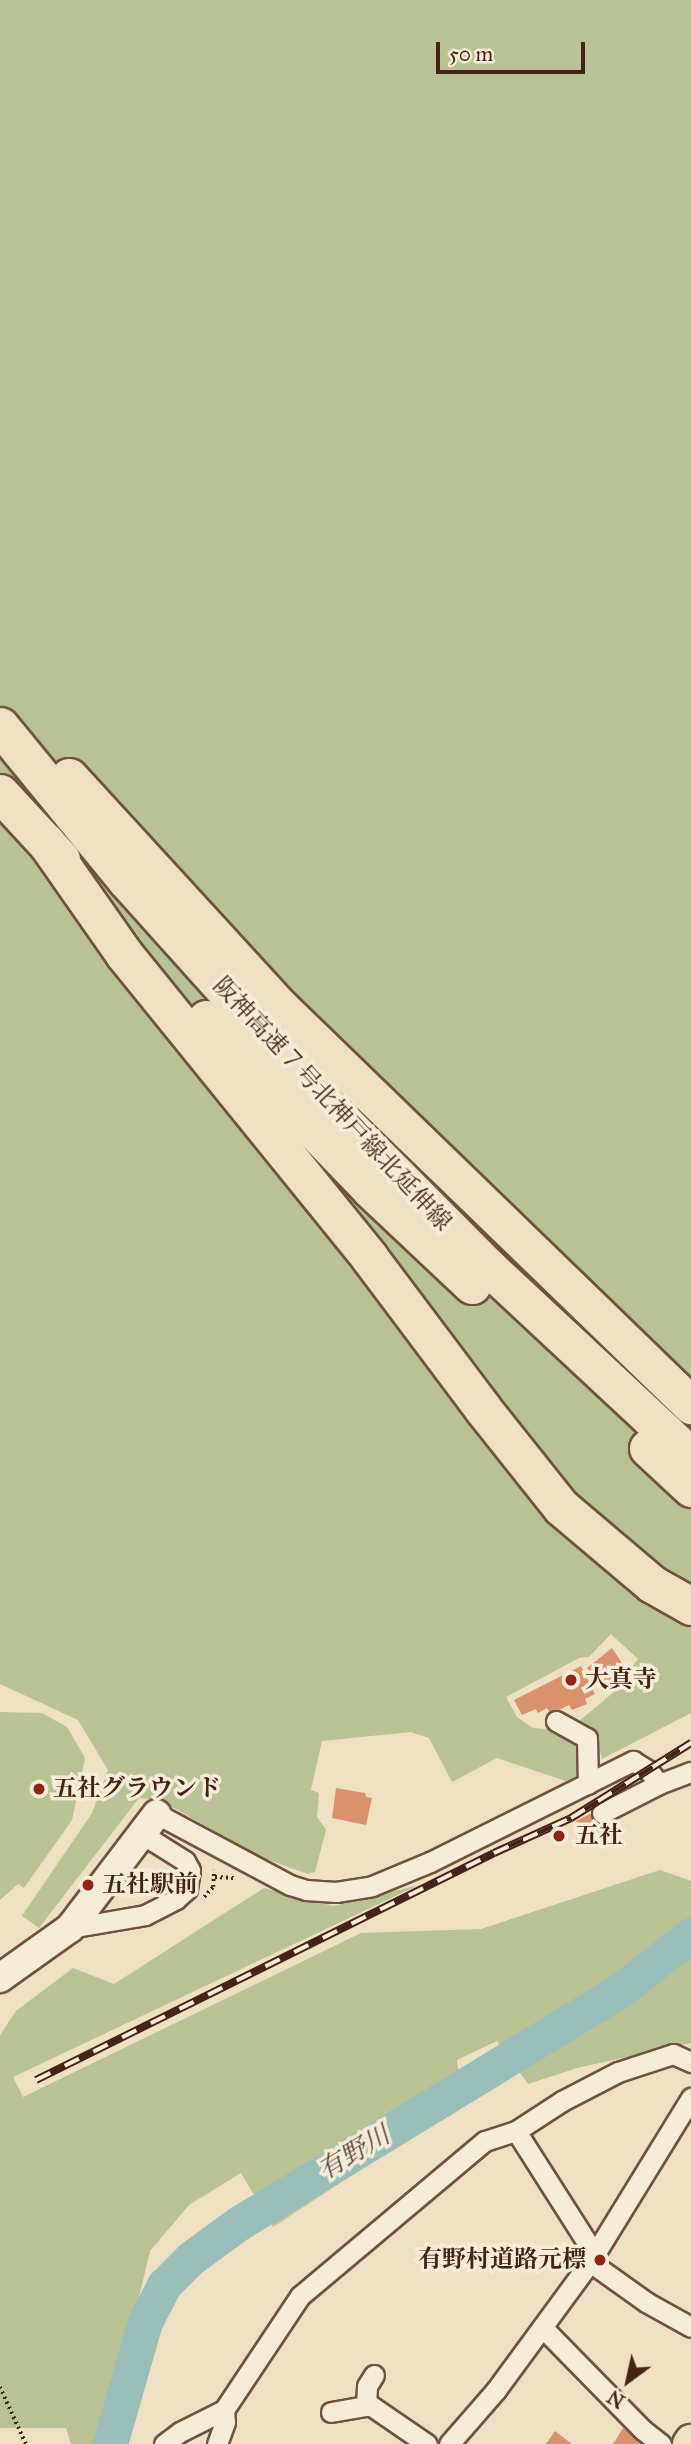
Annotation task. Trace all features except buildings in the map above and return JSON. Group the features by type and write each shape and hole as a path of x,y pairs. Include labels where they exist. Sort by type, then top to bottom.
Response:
{"highway":[{"path":"0,701 281,1008 691,1405"},
{"name":"阪神高速７号北神戸線北延伸線","path":"0,726 126,880 334,1112 487,1266 691,1456"},
{"name":"阪神高速７号北神戸線北延伸線","path":"0,793 223,1038 370,1189 691,1488"},
{"path":"45,841 124,954 369,1257 483,1409 561,1507 609,1551 652,1584 691,1606"}],"street":[{"path":"556,1721 587,1738 588,1784"},
{"path":"149,1824 290,1885 306,1890 336,1892 372,1886 430,1862 633,1761 649,1771 659,1784"},
{"path":"602,1812 659,1784 691,1772"},
{"path":"0,1978 70,1928 149,1824"},
{"path":"70,1928 145,1915 176,1899 187,1889 190,1870 185,1861 149,1824"},
{"path":"164,2444 180,2432 224,2410 300,2297 485,2141 516,2131 562,2101 618,2072 673,2054 691,2062"},
{"path":"449,2444 544,2328 593,2256 691,2098"},
{"path":"516,2131 590,2247 593,2256 646,2302 691,2327"},
{"path":"544,2328 643,2430 662,2444"},
{"path":"366,2406 368,2386 374,2375"},
{"path":"331,2412 370,2405 427,2444"},
{"path":"217,2444 225,2422 224,2410"}],"path":[{"path":"215,1877 229,1877"},
{"path":"0,2387 26,2444"}],"green space":[{"path":"0,0 691,0 691,1713 602,1759 596,1737 578,1722 614,1692 638,1659 611,1634 589,1657 579,1658 506,1697 517,1717 533,1728 557,1730 577,1742 580,1774 566,1781 497,1758 452,1782 429,1738 411,1732 322,1741 311,1790 319,1793 317,1817 326,1830 315,1872 308,1874 258,1856 160,1800 139,1798 39,1928 22,1916 92,1813 108,1770 78,1720 0,1684"},
{"name":"五社グラウンド","path":"0,1712 42,1713 67,1727 85,1758 72,1820 24,1888 18,1884 0,1900"},
{"path":"660,1870 691,1881 691,2043 577,2068 528,2084 497,2041 457,2060 462,2103 273,2227 241,2173 189,2205 150,2251 131,2331 141,2377 122,2444 71,2444 66,2428 0,2428 0,2035 16,2011 73,1968 114,1984 264,1888 333,1906 419,1885 13,2077 23,2097 361,1933 481,1929"}],"waterway":[{"name":"有野川","path":"110,2444 145,2322 164,2285 191,2258 239,2223 618,1992 691,1935"}],"railway":[{"path":"36,2080 494,1853 571,1818 691,1743"}],"place":[{"name":"大真寺","path":"571,1680"},
{"name":"五社グラウンド","path":"39,1789"},
{"name":"五社","path":"559,1836"},
{"name":"五社駅前","path":"88,1885"},
{"name":"有野村道路元標","path":"600,2260"}]}
